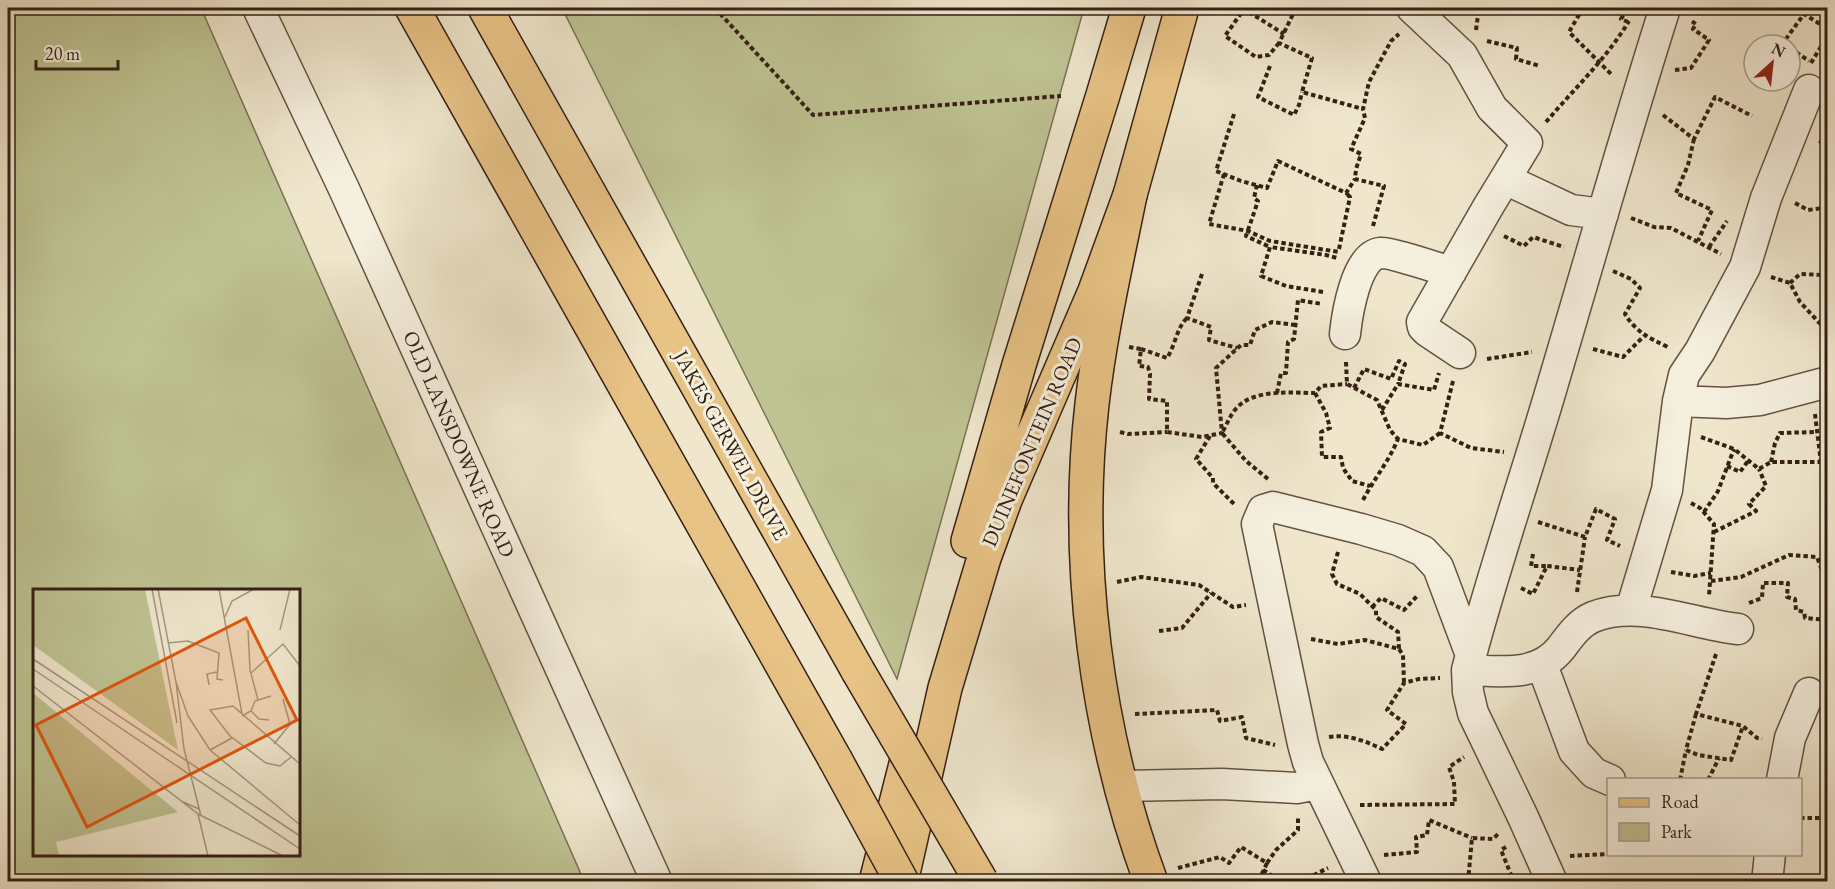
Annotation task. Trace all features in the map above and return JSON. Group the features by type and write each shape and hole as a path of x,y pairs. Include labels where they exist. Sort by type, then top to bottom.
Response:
{"main road":[{"path":"412,8 902,882"},
{"name":"JAKES GERWEL DRIVE","path":"484,8 858,671 981,881"},
{"name":"DUINEFONTEIN ROAD","path":"876,882 953,591 1128,8"},
{"name":"DUINEFONTEIN ROAD","path":"902,882 945,688 984,558 1005,500 1095,291 1130,195 1182,8"},
{"path":"1130,195 1101,343 1090,426 1086,477 1087,555 1093,640 1104,715 1122,786 1150,879"}],"street":[{"name":"OLD LANSDOWNE ROAD","path":"258,8 349,200 657,882"},
{"path":"1469,662 1492,577 1532,455 1665,8"},
{"path":"1416,11 1462,55 1492,108 1527,143 1422,322 1427,331 1453,349"},
{"path":"1631,610 1634,556 1667,490 1678,401 1684,375 1700,351 1745,267 1810,76"},
{"path":"1505,179 1571,210 1603,214"},
{"path":"1340,312 1365,257 1451,272"},
{"path":"1678,401 1726,403 1760,400 1820,384"},
{"path":"1366,881 1315,792 1257,524 1268,508 1350,526 1398,540 1423,551 1438,567 1469,662 1471,702 1486,742 1548,872"},
{"path":"1469,662 1514,672 1542,665 1557,653 1577,627 1592,617 1609,613 1631,610 1652,612 1723,627"},
{"path":"1542,665 1574,751 1594,773 1607,779"},
{"path":"1782,778 1790,738 1809,693"},
{"path":"1122,786 1222,784 1315,792"},
{"path":"1767,882 1770,856"}],"path":[{"path":"715,8 813,115 1061,96"},
{"path":"1284,34 1244,9 1225,36 1256,57 1269,55 1279,43 1284,34 1296,8"},
{"path":"1612,8 1624,14 1621,19 1628,22"},
{"path":"1795,8 1827,28"},
{"path":"1346,193 1355,179 1361,154 1351,149 1365,118 1363,109 1369,82 1391,41 1416,11"},
{"path":"1791,33 1804,14"},
{"path":"1527,143 1599,61 1621,34 1632,15"},
{"path":"1485,41 1517,48 1516,59 1540,66"},
{"path":"1270,66 1258,97 1294,115 1312,58 1279,43"},
{"path":"1802,65 1810,76"},
{"path":"1302,92 1363,109"},
{"path":"1234,114 1216,171 1267,188 1278,161 1346,193 1350,197 1365,257"},
{"path":"1694,139 1688,165 1676,193 1712,210 1698,241"},
{"path":"1224,174 1209,224 1248,231 1270,241 1365,257"},
{"path":"1355,179 1384,186 1365,257"},
{"path":"1257,185 1254,198 1258,201 1246,236 1270,247 1326,255 1365,257"},
{"path":"1769,192 1808,210 1823,208 1827,211"},
{"path":"1603,214 1620,214 1654,227 1671,228"},
{"path":"1270,247 1261,276 1340,312"},
{"path":"1827,269 1824,275 1800,274 1790,283 1800,302 1824,328 1827,337"},
{"path":"1101,343 1141,349 1167,358 1173,349 1183,322 1188,318 1202,274"},
{"path":"1277,393 1281,373 1286,373 1288,342 1294,339 1298,300 1324,304 1325,312 1340,312"},
{"path":"1340,312 1347,384"},
{"path":"1188,318 1212,327 1209,340 1237,348"},
{"path":"1210,435 1196,459 1213,478 1214,483 1236,506 1268,508 1268,478 1246,461 1222,433 1216,368 1241,345 1250,345 1255,330 1272,322 1295,325"},
{"path":"1141,349 1139,366 1148,367 1150,374 1149,399 1167,401 1167,432"},
{"path":"1398,384 1434,390 1453,349"},
{"path":"1315,393 1320,386 1347,384 1377,400 1390,430 1398,439 1423,445 1440,433 1453,349"},
{"path":"1354,388 1364,369 1391,379 1400,362 1405,364 1398,384 1381,410"},
{"path":"1820,384 1817,432 1827,491"},
{"path":"1222,433 1235,410 1247,400 1271,393 1315,393"},
{"path":"1315,393 1326,413 1330,428 1321,432 1322,457 1341,457 1343,468 1352,481 1370,486"},
{"path":"1090,426 1128,434 1167,432 1202,438 1222,433"},
{"path":"1674,432 1696,435 1734,449 1759,469 1766,486 1749,504 1756,511 1713,532"},
{"path":"1771,462 1775,443 1780,433 1817,432"},
{"path":"1440,433 1471,448 1532,455"},
{"path":"1398,439 1390,459 1370,486 1342,538 1332,574 1337,584 1360,594 1376,610 1376,617 1398,632 1399,649 1403,655 1404,683"},
{"path":"1704,512 1718,491 1734,449"},
{"path":"1727,466 1740,472 1748,460"},
{"path":"1759,469 1771,462 1827,462"},
{"path":"1667,490 1700,508 1714,524 1711,581 1723,627"},
{"path":"1577,627 1575,609 1585,537 1596,509 1615,519 1608,540 1634,556 1694,576 1711,573"},
{"path":"1512,514 1585,537"},
{"path":"1372,607 1381,598 1404,610 1419,593 1423,551"},
{"path":"1711,581 1741,576 1789,555 1817,556 1822,570 1827,568"},
{"path":"1492,577 1533,594 1547,566 1580,570"},
{"path":"1090,602 1115,603 1116,582 1141,577 1199,585 1233,607 1274,603"},
{"path":"1680,778 1695,714 1723,627 1738,608 1762,598 1763,583 1788,583 1787,597 1795,599 1796,610 1804,612 1804,618 1827,620"},
{"path":"1159,631 1182,628 1211,593"},
{"path":"1281,634 1338,644 1365,640 1399,649"},
{"path":"1695,714 1743,726 1757,738 1788,746"},
{"path":"1686,750 1698,755 1731,760 1743,726"},
{"path":"1257,882 1276,850 1298,830 1315,792 1455,804 1454,782 1449,767 1486,742"},
{"path":"1709,778 1719,758"},
{"path":"1366,881 1386,873 1384,854 1418,852 1416,837 1427,835 1429,820 1472,838 1493,839 1503,829 1523,817"},
{"path":"1802,818 1827,818"},
{"path":"1468,882 1472,838"},
{"path":"1150,879 1220,856 1229,863 1241,847 1267,863"},
{"path":"1548,872 1564,856 1607,854"},
{"path":"1263,870 1282,882"}],"green space":[{"path":"8,8 201,8 584,881 8,881"},
{"path":"562,8 1084,8 897,679"}]}
